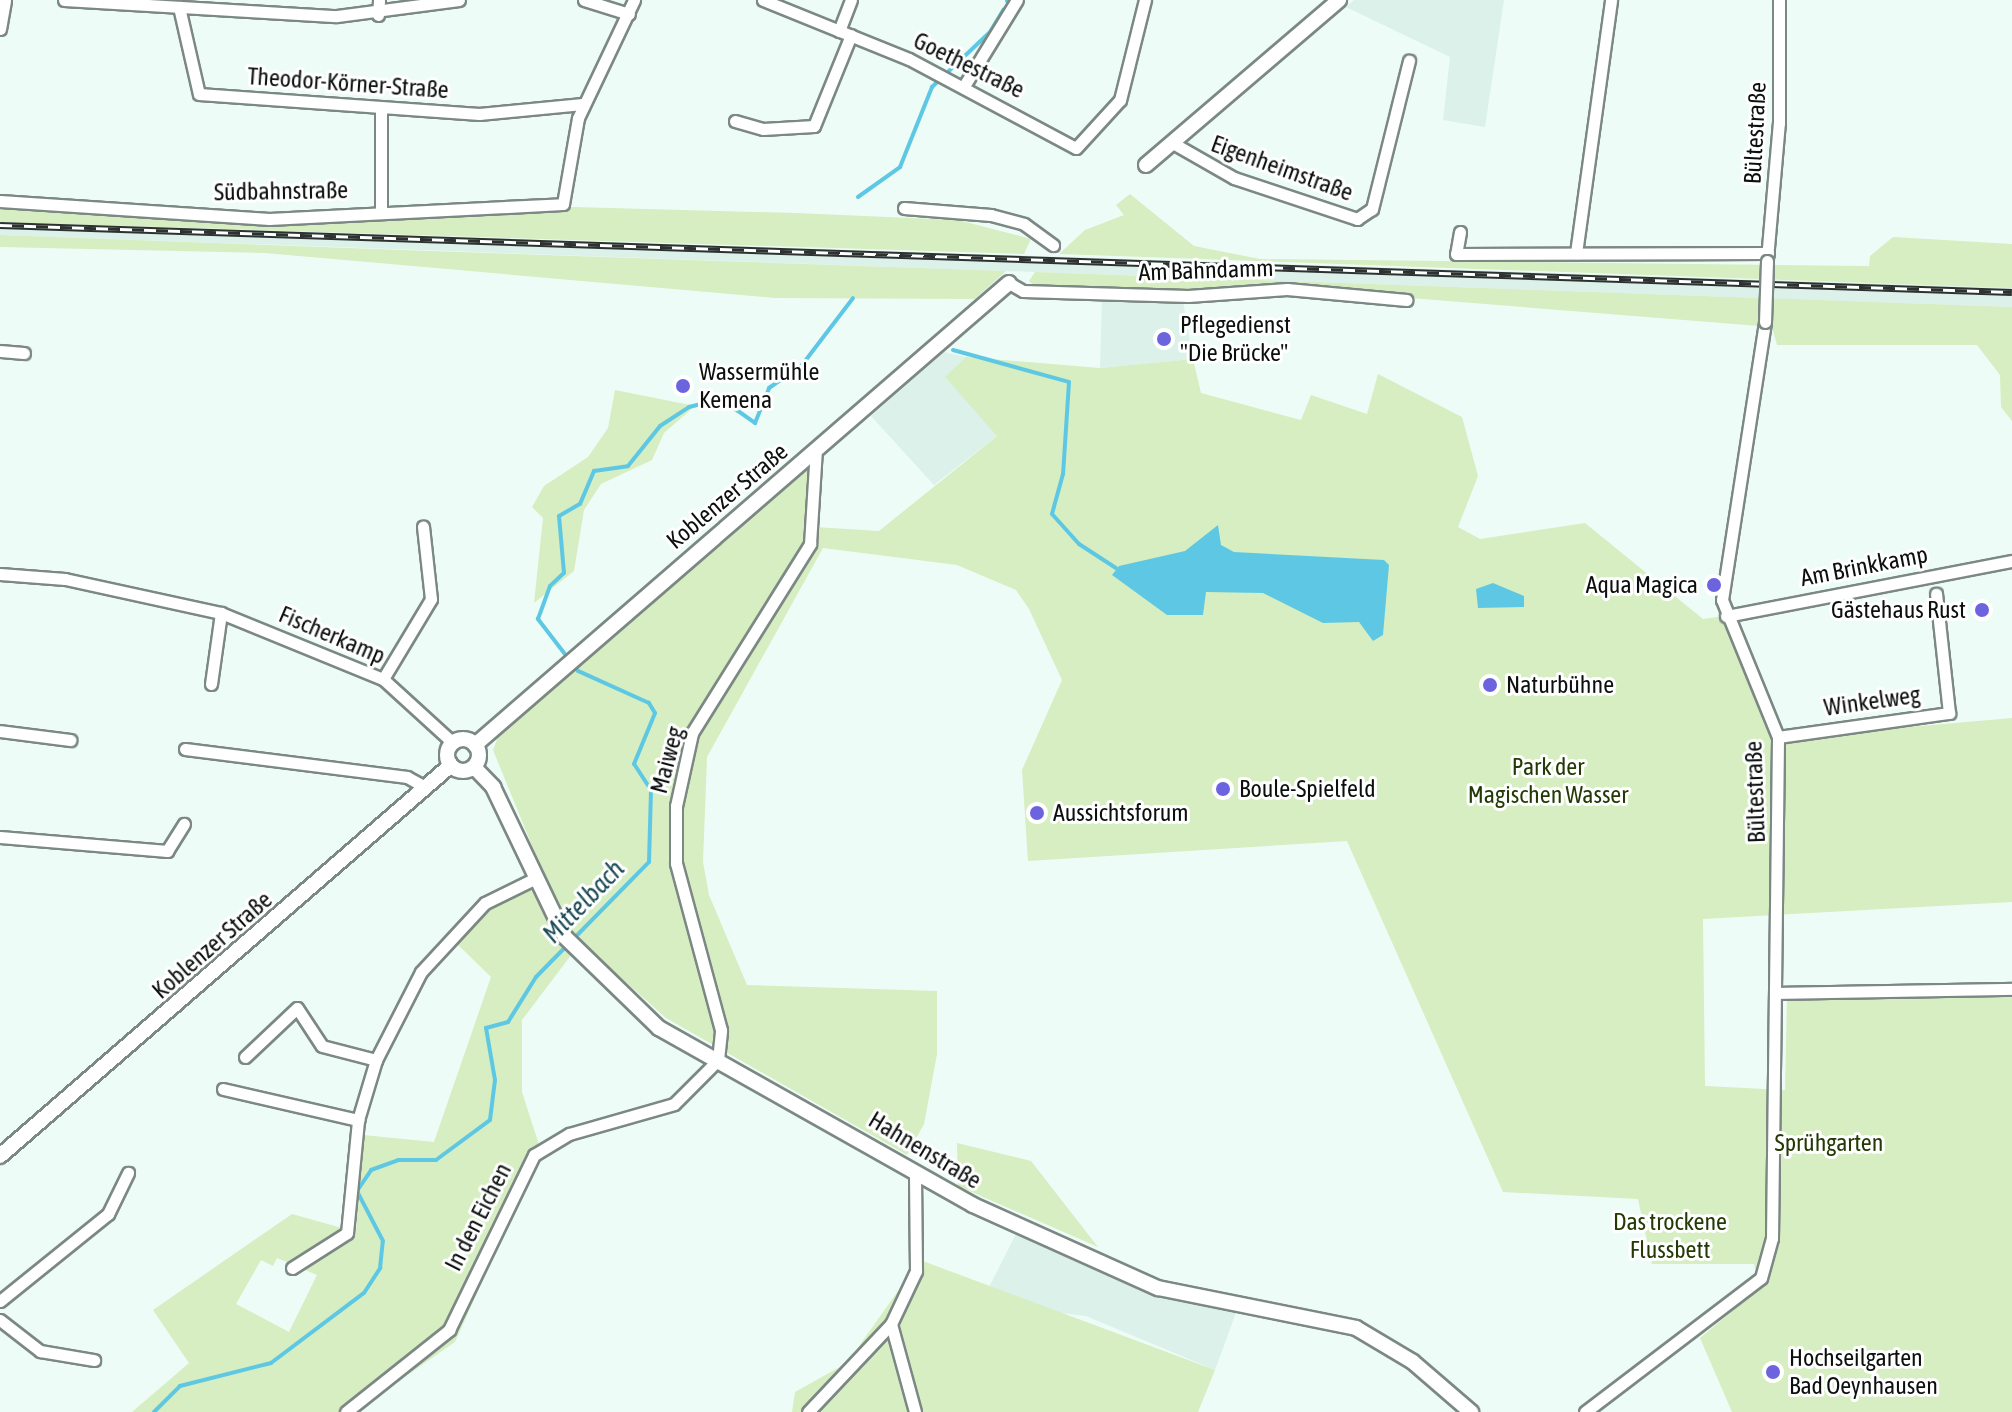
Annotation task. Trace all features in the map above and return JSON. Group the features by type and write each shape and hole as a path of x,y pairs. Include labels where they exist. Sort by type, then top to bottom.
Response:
{"street":[{"path":"0,29 5,0"},
{"path":"64,0 378,15 459,0"},
{"path":"378,15 379,0"},
{"path":"584,0 629,14"},
{"path":"583,104 634,0"},
{"name":"Goethestraße","path":"763,0 950,79 1076,148 1120,100 1145,0"},
{"path":"839,31 851,0"},
{"path":"964,86 1017,0"},
{"path":"1146,165 1339,0"},
{"path":"1576,253 1611,0"},
{"name":"Bültestraße","path":"1585,1412 1761,1278 1776,1198 1778,737 1726,616 1723,582 1765,322 1779,0"},
{"name":"Theodor-Körner-Straße","path":"179,7 199,94 479,114 583,104"},
{"path":"735,121 763,129 814,126 851,35"},
{"name":"Eigenheimstraße","path":"1171,142 1234,178 1357,219 1372,209 1409,61"},
{"name":"Südbahnstraße","path":"0,201 269,219 381,210 563,204 583,104"},
{"path":"381,108 381,210"},
{"path":"904,208 991,215 1024,224 1053,245"},
{"path":"1460,232 1456,254 1767,257"},
{"name":"Am Bahndamm","path":"1009,283 1037,292 1223,296 1287,289 1406,300"},
{"name":"Koblenzer Straße","path":"475,745 1009,283"},
{"path":"0,351 24,353"},
{"name":"Maiweg","path":"718,1060 721,1030 676,863 676,806 692,733 810,544 816,449"},
{"path":"383,679 431,599 423,526"},
{"name":"Am Brinkkamp","path":"1726,616 2012,561"},
{"name":"Fischerkamp","path":"0,574 65,579 221,613 383,679 453,743"},
{"name":"Winkelweg","path":"1778,737 1949,713 1936,594"},
{"path":"211,684 221,613"},
{"path":"0,731 70,740"},
{"path":"453,743 475,745 474,767 451,765 453,743"},
{"path":"185,749 407,777 425,787"},
{"name":"Koblenzer Straße","path":"0,1156 451,765"},
{"name":"Hahnenstraße","path":"474,767 493,787 534,879 568,941 659,1028 915,1174 1158,1288 1356,1328 1413,1362 1471,1412"},
{"path":"0,837 167,851 184,824"},
{"path":"292,1268 347,1233 358,1120 376,1060 421,972 485,903 534,879"},
{"path":"1778,993 2012,989"},
{"path":"245,1057 297,1008 322,1046 376,1060"},
{"name":"In den Eichen","path":"346,1412 449,1330 534,1155 569,1134 674,1104 718,1060"},
{"path":"223,1089 358,1120"},
{"path":"0,1301 108,1214 128,1173"},
{"path":"808,1412 891,1324 916,1271 915,1174"},
{"path":"0,1320 40,1351 94,1360"},
{"path":"891,1324 915,1412"}],"shaded area":[{"path":"1354,0 1504,0 1485,127 1443,120 1450,57 1346,7"},
{"path":"0,222 2012,288 2012,307 0,235"},
{"path":"1102,298 1183,301 1193,359 1100,368"},
{"path":"944,352 966,357 946,378 998,435 934,485 871,416"},
{"path":"1018,1230 1161,1295 1237,1310 1215,1370 1086,1316 1045,1311 988,1289"}],"green space":[{"path":"1130,194 1194,246 1260,259 1869,266 1870,256 1893,237 2012,244 2012,288 1059,254 1085,230 1124,215 1116,205"},
{"path":"0,206 206,220 574,207 795,213 958,220 1031,239 1024,254 0,222"},
{"path":"0,235 1006,271 975,299 775,298 265,253 0,247"},
{"path":"1035,272 2012,307 2012,421 2001,407 2000,375 1977,345 1777,345 1772,327 1410,298 1037,288 1029,281"},
{"name":"Park der Magischen Wasser","path":"966,357 1100,368 1193,359 1201,393 1301,420 1311,395 1367,414 1378,374 1462,417 1478,476 1458,527 1480,539 1585,523 1703,619 1724,616 1772,739 2012,718 2012,902 1703,919 1705,1086 1785,1090 1787,998 2012,993 2012,1412 1732,1412 1700,1338 1759,1289 1754,1264 1652,1264 1638,1199 1503,1192 1347,841 1028,861 1022,770 1062,680 1029,609 1016,590 957,565 823,548 707,757 703,862 709,895 747,985 937,991 937,1054 924,1124 907,1155 666,1018 581,942 522,1020 522,1092 541,1151 455,1342 354,1412 132,1412 189,1363 153,1310 292,1214 356,1232 363,1135 434,1142 491,977 450,937 485,903 544,875 493,750 498,737 807,468 815,527 879,531 997,436 945,377","holes":["277,1258 317,1275 289,1332 236,1304 261,1260 273,1266"]},
{"path":"615,390 695,406 664,433 652,460 601,484 584,510 574,571 534,603 543,518 532,507 544,486 588,457 608,428"},
{"path":"957,1143 1031,1161 1098,1247 958,1186"},
{"path":"920,1260 1215,1370 1198,1412 792,1412 795,1392 847,1363"}],"water":[{"path":"1218,525 1221,545 1234,552 1384,560 1389,565 1383,635 1373,641 1359,622 1323,623 1263,593 1206,592 1203,615 1167,615 1112,575 1119,566 1185,551"},
{"path":"1493,583 1524,596 1524,607 1478,608 1476,589"}],"waterway":[{"name":"Mittelbach","path":"858,197 900,167 932,87 990,32 1003,10"},
{"name":"Mittelbach","path":"154,1412 180,1386 271,1363 364,1293 380,1268 383,1241 357,1191 371,1170 398,1160 436,1160 490,1120 495,1080 486,1028 508,1022 536,977 649,862 651,790 634,764 655,713 649,703 578,671 538,619 550,586 564,573 559,516 580,504 594,471 628,466 660,426 689,407 721,399 755,423 769,388 802,365 853,298"},
{"path":"953,350 1069,382 1063,474 1052,514 1079,544 1116,568"}],"railway":[{"path":"0,225 2012,292"}],"place":[{"name":"Pflegedienst \"Die Brücke\"","path":"1164,339"},
{"name":"Wassermühle Kemena","path":"683,386"},
{"name":"Aqua Magica","path":"1714,585"},
{"name":"Gästehaus Rust","path":"1982,610"},
{"name":"Naturbühne","path":"1490,685"},
{"name":"Boule-Spielfeld","path":"1223,789"},
{"name":"Aussichtsforum","path":"1037,813"},
{"name":"Hochseilgarten Bad Oeynhausen","path":"1773,1372"}],"park label":[{"name":"Sprühgarten","path":"1829,1143"},
{"name":"Das trockene Flussbett","path":"1670,1236"}]}
